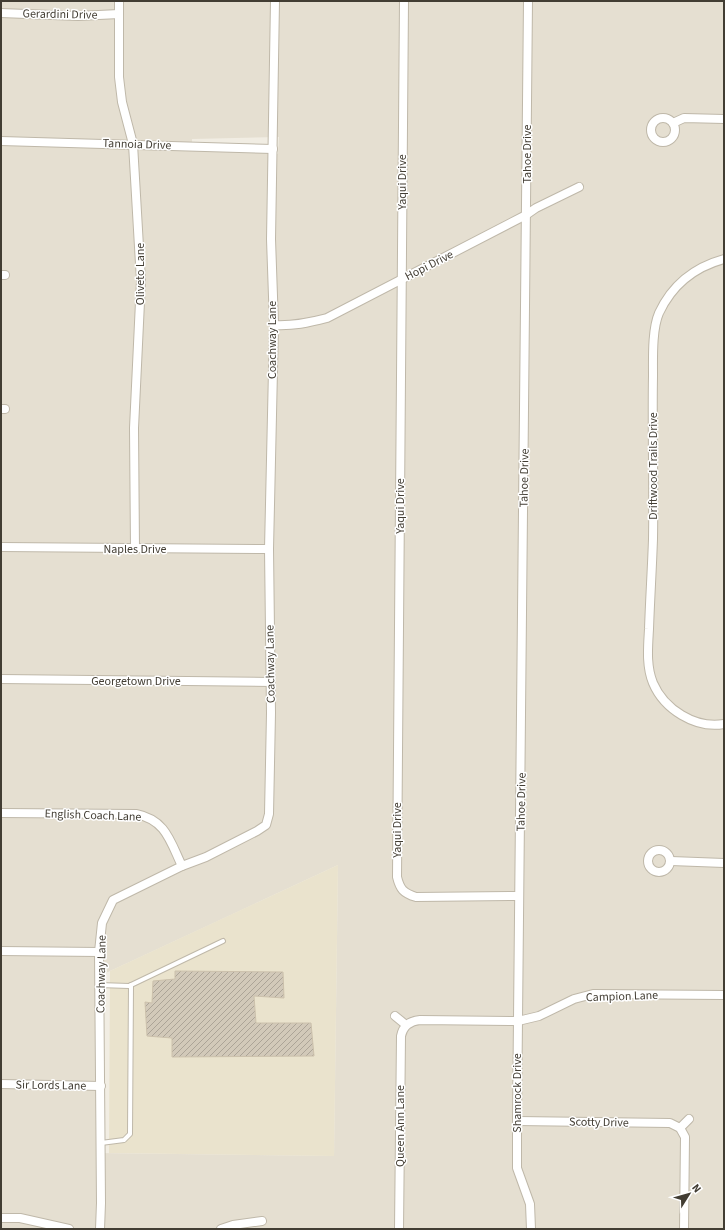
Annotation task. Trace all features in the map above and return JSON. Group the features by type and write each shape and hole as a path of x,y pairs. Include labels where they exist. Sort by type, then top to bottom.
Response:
{"street":[{"name":"Oliveto Lane","path":"120,1 119,78 122,102 133,144 141,281 134,428 135,549"},
{"name":"Coachway Lane","path":"100,1229 101,1086 99,952 102,923 113,900 182,866 232,845 266,825 269,814 271,780 271,682 269,549 274,325 271,278 275,1"},
{"name":"Yaqui Drive","path":"404,1 397,877 400,888 405,894 416,897 519,896"},
{"name":"Tahoe Drive","path":"518,955 528,1"},
{"name":"Gerardini Drive","path":"1,13 78,16 119,14"},
{"path":"673,123 684,118 724,119"},
{"name":"Tannoia Drive","path":"1,141 273,149"},
{"name":"Hopi Drive","path":"274,325 289,326 307,324 326,318 579,187"},
{"name":"Driftwood Trails Drive","path":"724,259 698,269 686,277 666,301 658,314 655,333 652,398 653,540 648,656 653,682 666,703 684,716 705,724 724,724"},
{"name":"Naples Drive","path":"1,547 269,549"},
{"name":"Georgetown Drive","path":"1,679 271,682"},
{"name":"English Coach Lane","path":"1,813 136,814 147,816 158,822 164,830 182,866"},
{"path":"671,862 724,863"},
{"path":"1,951 99,952"},
{"name":"Shamrock Drive","path":"518,955 517,1168 530,1204 531,1229"},
{"name":"Campion Lane","path":"406,1025 410,1022 420,1020 518,1021 539,1016 574,999 593,994 724,995"},
{"path":"395,1016 406,1025"},
{"name":"Queen Ann Lane","path":"399,1229 400,1036 406,1025"},
{"name":"Sir Lords Lane","path":"1,1084 101,1086"},
{"path":"684,1229 685,1137 680,1128 689,1119"},
{"name":"Scotty Drive","path":"517,1121 670,1123 680,1128"},
{"path":"1,1218 20,1218 70,1229"},
{"path":"221,1229 233,1225 262,1221"}],"lane":[{"path":"99,985 131,985 223,941"},
{"path":"101,1143 124,1140 130,1134 131,985"}],"shaded area":[{"path":"1,1 724,1 724,1229 1,1229","holes":["279,137 278,154 192,149 192,139","338,865 334,1156 96,1153 95,978"]},
{"path":"338,865 334,1156 109,1153 110,971"}],"building":[{"path":"175,971 283,972 284,998 254,996 256,1023 311,1023 314,1056 172,1057 172,1038 147,1036 145,1002 152,1003 153,981 175,979"}]}
